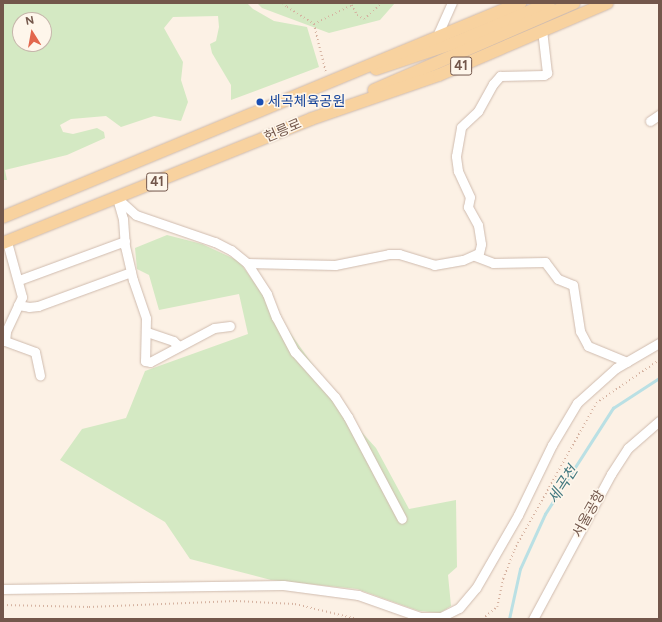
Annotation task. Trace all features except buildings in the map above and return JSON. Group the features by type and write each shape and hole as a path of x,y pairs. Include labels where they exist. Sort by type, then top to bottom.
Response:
{"main road":[{"name":"헌릉로","path":"3,217 520,3"},
{"path":"292,98 454,43 549,3"},
{"path":"311,119 460,51 574,3"},
{"name":"헌릉로","path":"5,243 311,119 439,75 607,3"}],"street":[{"path":"438,36 452,3"},
{"path":"247,263 335,265 389,254 434,264 448,264 475,256 479,253 480,236 478,225 468,207 470,197 460,180 456,156 461,127 478,111 493,84 500,76 544,75 547,73 542,30"},
{"path":"650,121 659,115"},
{"path":"117,198 123,219 125,241 131,272 146,318 147,332 145,361 150,362 214,328 230,326"},
{"path":"117,198 136,215 215,242 231,250 247,263 268,294 276,317 295,352 335,397 348,417 402,519"},
{"path":"19,280 125,241"},
{"path":"5,243 19,280 22,297 6,332 5,341 35,352 40,375"},
{"path":"475,256 493,263 545,262 558,279 573,286 580,331 588,346 627,362"},
{"path":"18,305 38,306 131,272"},
{"path":"147,332 173,340 179,346"},
{"path":"3,589 283,585 358,595 420,617 441,617 459,608 476,588 518,514 552,445 577,402 588,391 627,362 659,343"},
{"name":"서울공항","path":"533,619 611,474 628,448 659,421"}],"path":[{"path":"283,3 314,24 328,82"},
{"path":"286,3 287,7"},
{"path":"314,24 352,5 357,15 364,19 382,3"},
{"path":"482,619 497,607 503,580 514,550 596,403 659,360"},
{"path":"3,606 89,607 236,601 295,604 357,619"}],"green space":[{"path":"3,3 247,3 253,9 274,21 307,27 319,67 231,100 231,85 212,53 210,44 216,41 219,27 218,16 173,17 164,28 183,62 181,80 188,102 181,121 154,116 121,127 106,116 71,119 60,125 63,132 73,134 97,128 104,132 105,138 67,155 5,170 7,180 3,180"},
{"path":"257,3 395,3 380,20 329,33 262,8"},
{"path":"167,235 202,244 239,261 357,427 376,448 409,509 456,500 457,567 448,575 451,606 440,613 419,611 357,589 271,580 190,559 165,522 60,460 82,429 126,418 145,371 248,334 239,294 159,310 149,275 137,269 135,248"}],"waterway":[{"name":"세곡천","path":"509,619 520,569 545,514 613,408 659,378"}],"place":[{"name":"세곡체육공원","path":"260,102"}]}
